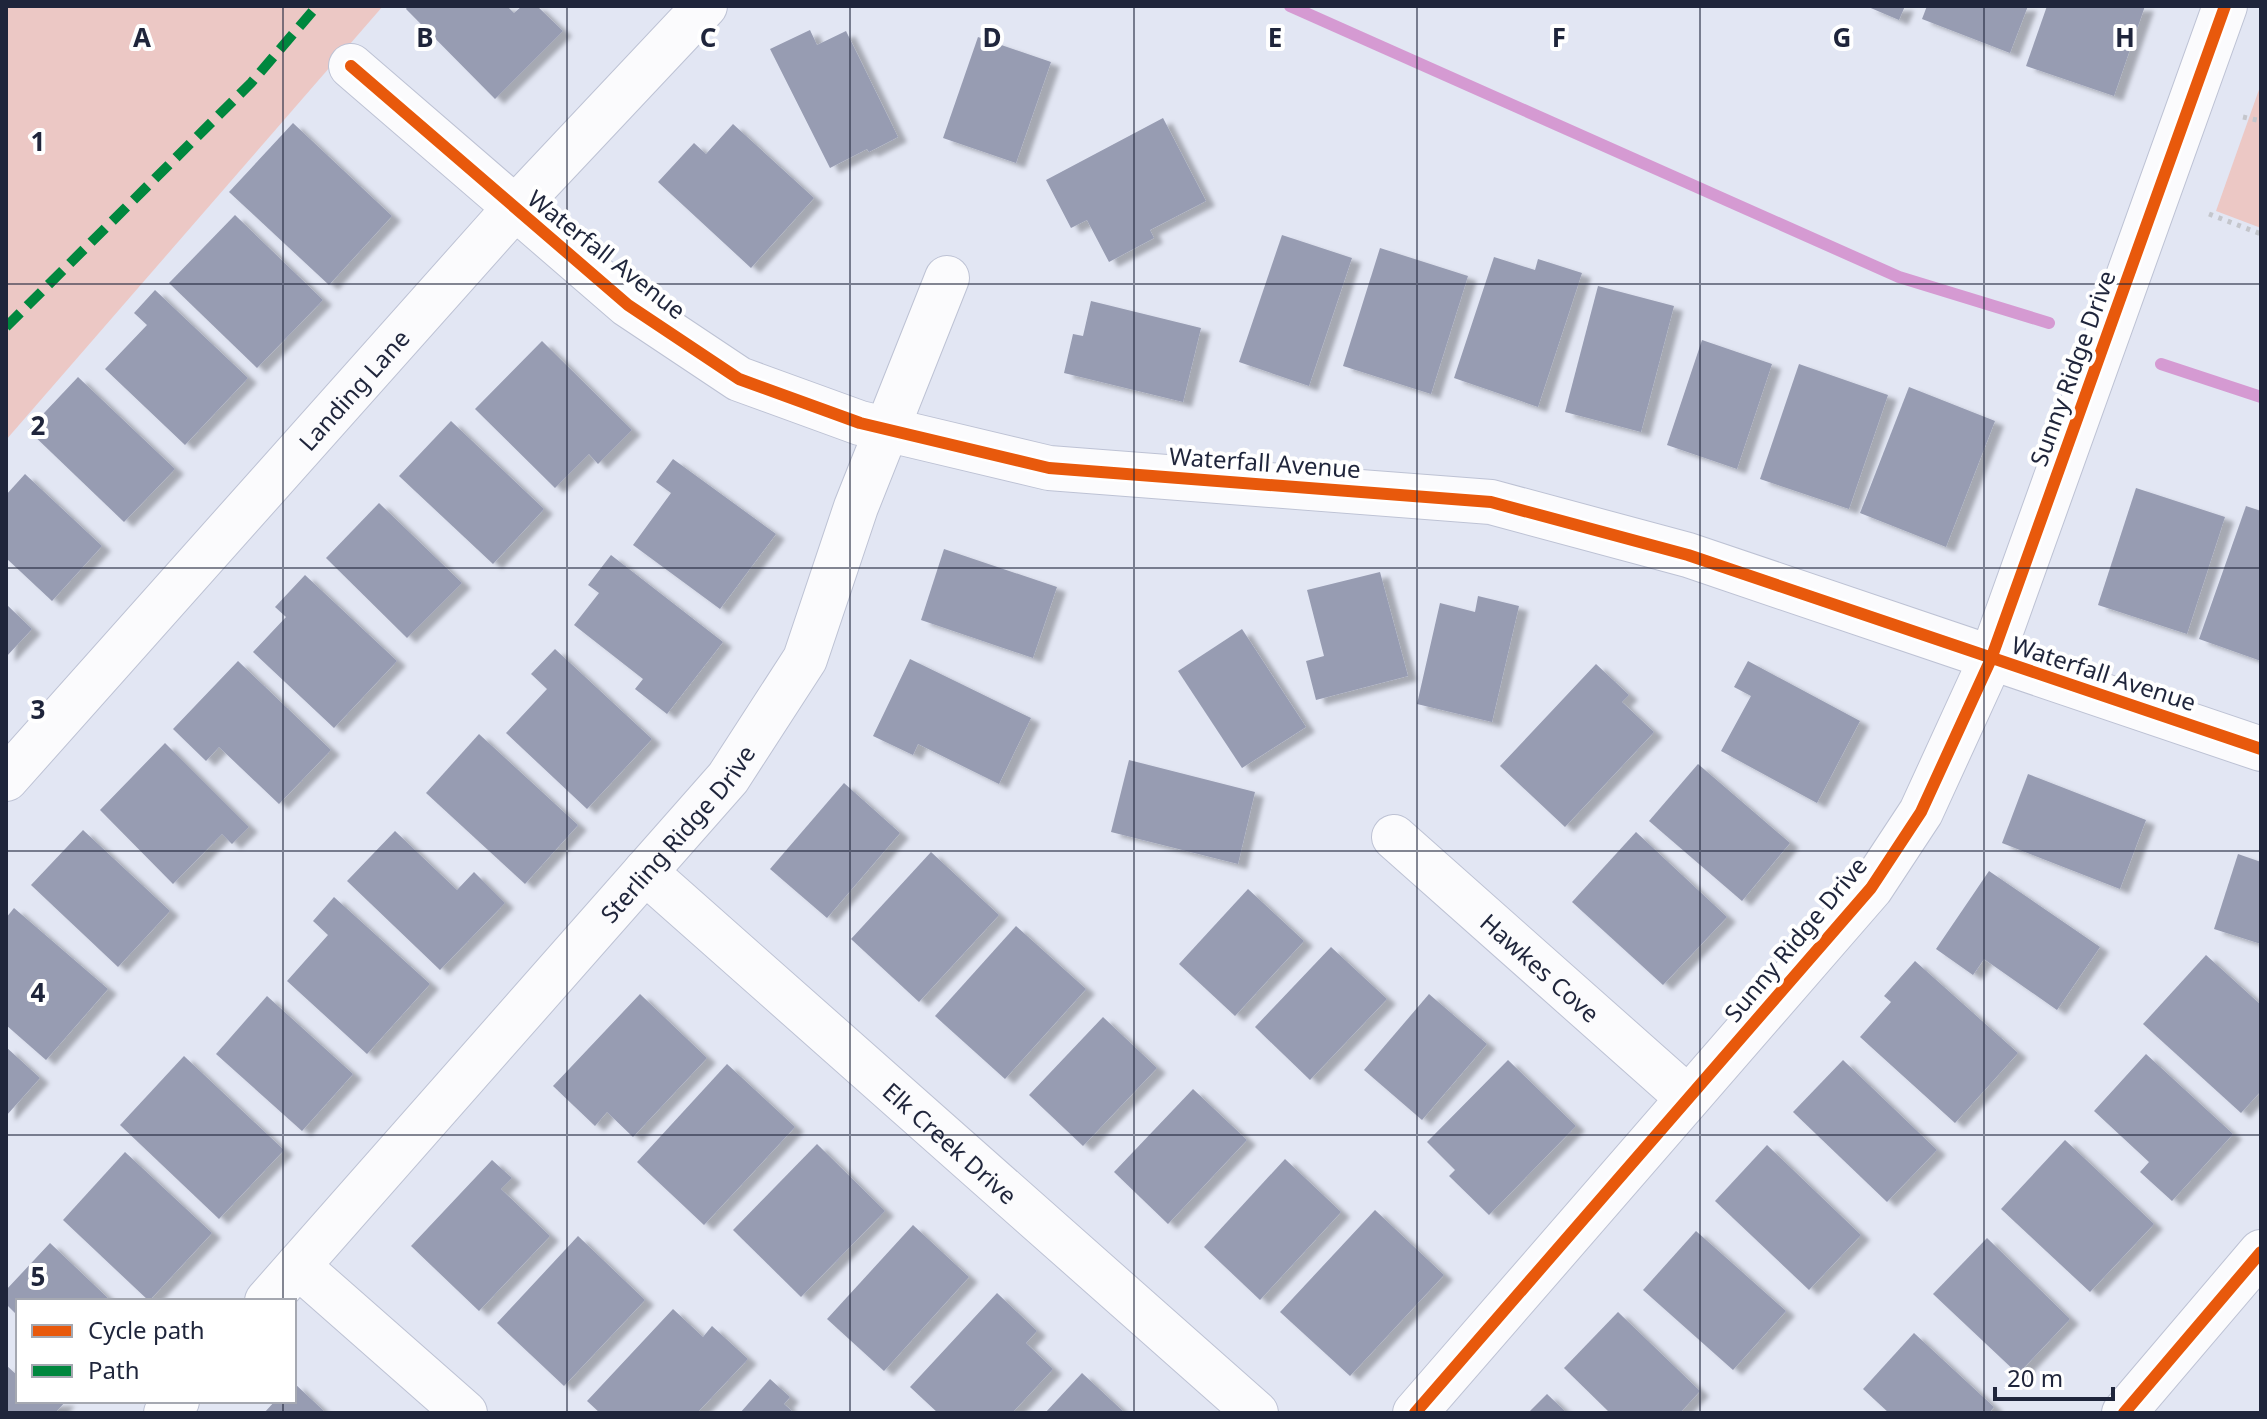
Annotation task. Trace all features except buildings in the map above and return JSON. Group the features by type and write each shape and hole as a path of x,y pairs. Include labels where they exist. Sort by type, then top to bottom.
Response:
{"street":[{"name":"Landing Lane","path":"6,779 514,209 705,6"},
{"name":"Sunny Ridge Drive","path":"1415,1413 1871,888 1921,812 1991,659 2225,6"},
{"name":"Waterfall Avenue","path":"351,66 628,305 739,379 860,423 1049,468 1491,502 1688,555 2261,749"},
{"name":"Sterling Ridge Drive","path":"269,1299 728,778 805,659 885,429 947,278"},
{"name":"Hawkes Cove","path":"1394,837 1688,1098"},
{"name":"Elk Creek Drive","path":"645,872 1256,1413"},
{"path":"2124,1413 2261,1252"},
{"path":"298,1266 465,1413"}],"path":[{"path":"2243,117 2261,121"},
{"path":"2209,214 2261,234"}],"shaded area":[{"path":"6,6 383,6 6,440"},
{"path":"2261,84 2261,228 2216,211"}],"waterway":[{"path":"1290,6 1899,277 2049,323"},
{"path":"2161,364 2261,397"}],"marked path":[{"path":"6,327 251,83 317,6"}],"cycle path":[{"path":"1415,1413 1871,888 1921,812 1991,659 2225,6"},
{"path":"351,66 628,305 739,379 860,423 1049,468 1491,502 1688,555 2261,749"},
{"path":"2124,1413 2261,1252"}]}
